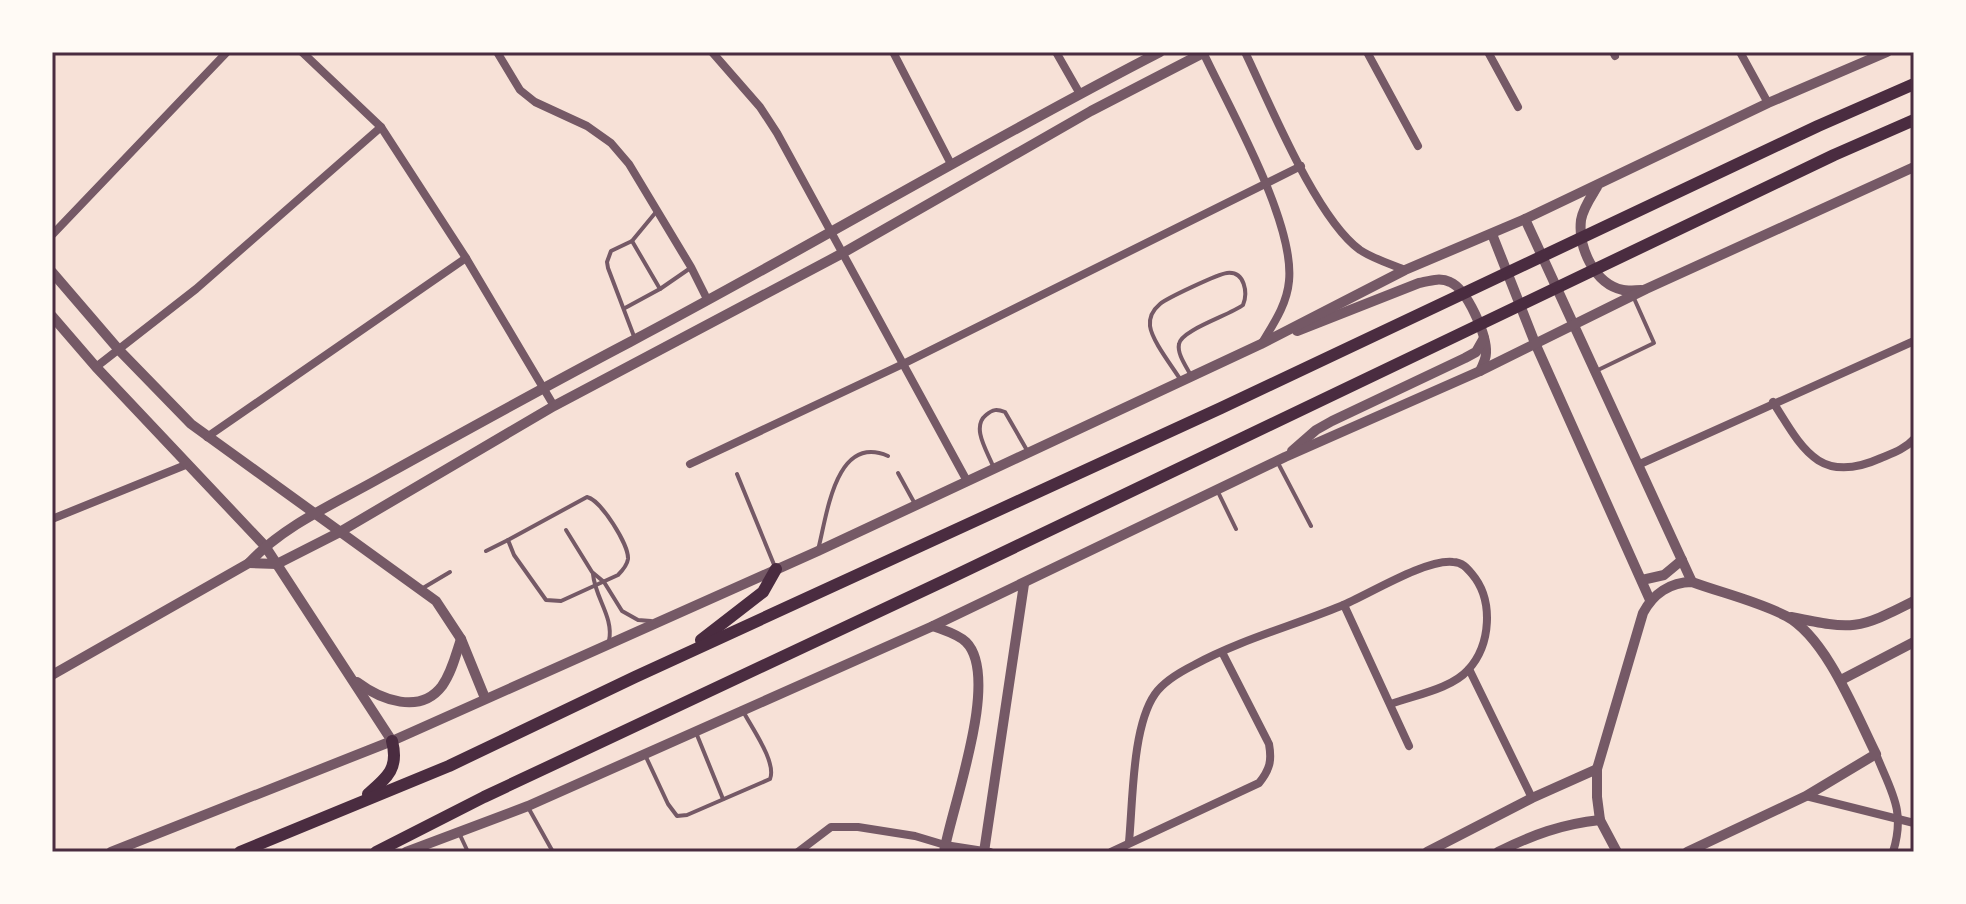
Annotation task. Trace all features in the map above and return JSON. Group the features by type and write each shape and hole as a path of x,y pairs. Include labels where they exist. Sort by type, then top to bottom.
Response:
{"highway":[{"path":"240,852 449,766 671,660 1221,408 1818,126 1914,84"},
{"path":"376,852 484,797 1834,155 1914,120"},
{"path":"671,660 711,634 763,592 776,569"},
{"path":"359,802 391,771 395,755 392,741"}],"street":[{"path":"52,235 227,52"},
{"path":"302,52 381,127 466,258 554,406"},
{"path":"497,52 520,90 535,102 587,126 611,143 629,164 707,299"},
{"path":"712,52 760,107 967,481"},
{"path":"893,52 951,164"},
{"path":"1056,52 1080,94"},
{"path":"52,675 249,563 265,546 315,515 1160,52"},
{"path":"249,563 277,564 338,533 554,406 841,254 1070,123 1204,52 1265,183 1284,235 1290,263 1285,302 1261,344"},
{"path":"1245,52 1301,166 1323,207 1341,232 1359,249 1405,270"},
{"path":"1367,52 1418,146"},
{"path":"1488,52 1518,107"},
{"path":"1740,52 1768,103"},
{"path":"111,852 392,741 818,551 1261,344 1405,270 1492,234 1768,103 1887,52"},
{"path":"96,367 196,289 381,127"},
{"path":"690,464 903,364 1301,166"},
{"path":"406,852 422,850 459,832 528,806 933,626 1281,459 1480,371 1646,289 1914,167"},
{"path":"1599,185 1586,204 1581,220 1588,259 1596,273 1611,285 1623,290 1646,289"},
{"path":"1525,219 1692,582"},
{"path":"1492,234 1535,343 1650,600"},
{"path":"207,437 466,258"},
{"path":"52,272 119,350 172,406 207,437 436,601 461,639 485,698"},
{"path":"1261,344 1435,279 1450,281 1461,289 1472,308 1486,352 1480,371"},
{"path":"52,316 265,546 392,741"},
{"path":"1281,459 1332,421 1476,352 1484,338"},
{"path":"1640,464 1914,341"},
{"path":"1773,402 1802,449 1814,459 1831,466 1849,468 1870,463 1908,446 1914,439"},
{"path":"52,519 188,464"},
{"path":"1642,580 1664,575 1682,560"},
{"path":"1129,842 1141,724 1157,691 1173,677 1222,652 1344,605 1437,563 1454,561 1466,566 1479,583 1487,602 1486,630 1469,669 1454,681 1391,704"},
{"path":"1617,852 1600,820 1597,769 1643,613 1650,600 1671,586 1692,582 1787,616 1830,625 1859,626 1914,601"},
{"path":"984,852 1024,584"},
{"path":"1344,605 1409,746"},
{"path":"1787,616 1813,641 1841,680 1876,754 1900,818 1893,852"},
{"path":"933,626 967,642 978,664 981,683 977,713 944,849"},
{"path":"349,676 372,694 389,700 407,703 421,701 434,695 444,684 461,639"},
{"path":"1841,680 1914,642"},
{"path":"1111,852 1259,783 1269,770 1269,744 1222,652"},
{"path":"1469,669 1532,798"},
{"path":"1687,852 1806,796 1876,754"},
{"path":"1427,852 1532,798 1597,769"},
{"path":"1806,796 1914,823"},
{"path":"1498,852 1530,836 1565,824 1600,820"},
{"path":"798,852 831,827 858,827 915,836 944,849 990,852"}],"lane":[{"path":"635,339 607,262 611,251 632,241 657,211"},
{"path":"632,241 660,289"},
{"path":"624,308 660,289 691,267"},
{"path":"1233,273 1240,277 1245,288 1243,305 1185,334 1179,343 1186,379 1155,337 1150,326 1151,316 1163,301 1220,275 1233,273"},
{"path":"1596,371 1654,343 1633,296"},
{"path":"994,468 979,429 980,421 989,411 1005,412 1028,452"},
{"path":"818,551 841,472 858,455 877,451 888,456"},
{"path":"1281,459 1311,526"},
{"path":"898,473 916,506"},
{"path":"737,474 776,569"},
{"path":"1217,490 1236,529"},
{"path":"486,551 580,499 594,498 626,547 628,560 618,575 604,582 561,601 546,600 514,555 508,540"},
{"path":"566,530 592,572 604,582 616,605 629,617 658,621"},
{"path":"421,589 450,572"},
{"path":"592,572 594,586 609,618 611,640 606,644"},
{"path":"645,754 668,804 677,816 687,815 770,779 773,772 770,762 742,711"},
{"path":"695,732 723,799"},
{"path":"528,806 553,852"},
{"path":"459,832 468,852"}]}
